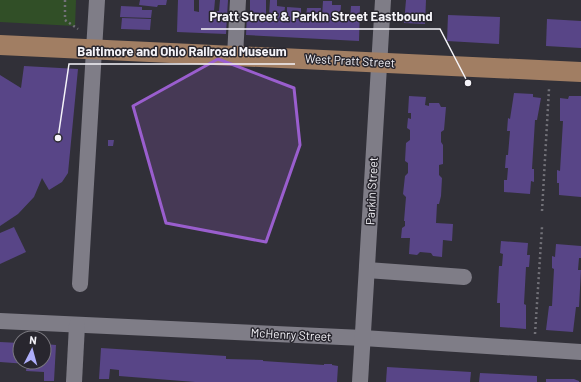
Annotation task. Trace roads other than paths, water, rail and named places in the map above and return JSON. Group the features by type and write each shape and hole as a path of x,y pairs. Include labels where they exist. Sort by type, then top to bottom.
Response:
{"main road":[{"name":"West Pratt Street","path":"0,45 581,72"}],"street":[{"path":"80,284 97,0"},
{"path":"235,56 238,0"},
{"name":"Parkin Street","path":"360,382 383,0"},
{"path":"367,270 464,277"},
{"name":"McHenry Street","path":"0,321 363,338 581,352"},
{"path":"74,382 77,325"}],"place":[{"name":"Pratt Street & Parkin Street Eastbound","path":"468,83"},
{"name":"Baltimore and Ohio Railroad Museum","path":"58,138"}]}
